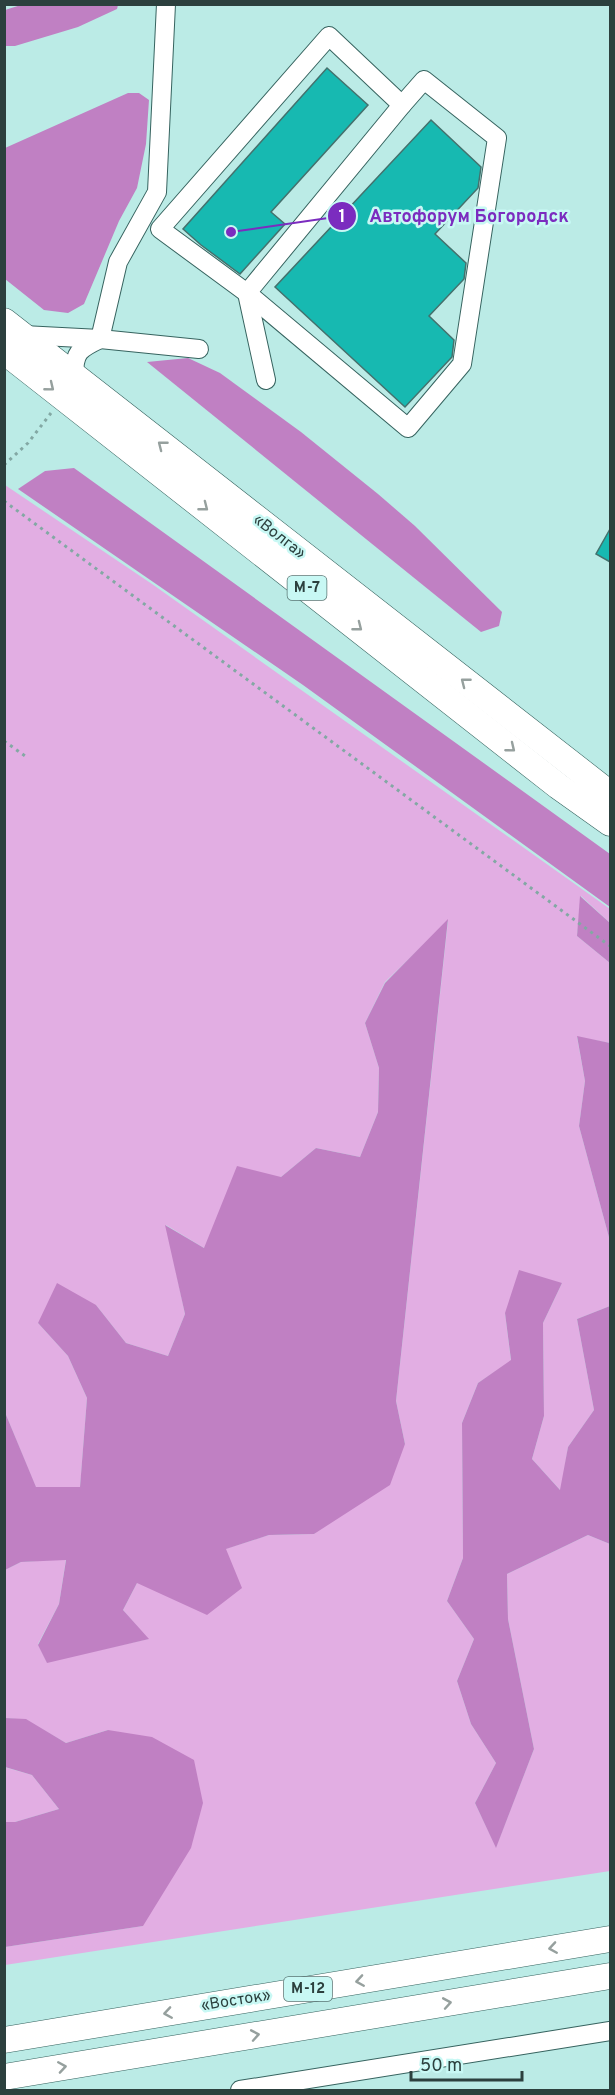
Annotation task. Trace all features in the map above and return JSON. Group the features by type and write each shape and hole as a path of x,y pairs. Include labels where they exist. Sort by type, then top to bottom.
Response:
{"highway":[{"name":"«Волга»","path":"10,336 68,387 558,786 610,823"},
{"name":"«Волга»","path":"68,387 610,794"},
{"name":"«Восток»","path":"4,2040 610,1939"},
{"name":"М-12","path":"4,2077 610,1976"}],"lane":[{"path":"68,387 78,352 100,339 118,262 158,192 166,4"},
{"path":"247,293 424,80 497,138 462,364 408,428 247,293 160,229 329,36 402,105"},
{"path":"247,293 266,380"},
{"path":"10,336 100,339 199,349"},
{"path":"240,2091 610,2031"}],"path":[{"path":"4,465 28,443 68,387"},
{"path":"4,501 610,946"},
{"path":"4,741 28,758"}],"shaded area":[{"path":"24,4 118,5 117,9 78,27 15,46 5,46 5,10"},
{"path":"128,93 139,93 149,100 146,144 137,188 119,221 84,304 68,313 44,310 5,279 5,148"},
{"path":"188,358 220,373 301,432 378,494 415,526 502,612 499,626 481,632 147,362"},
{"path":"74,468 610,854 610,907 303,685 18,489 45,471"},
{"path":"5,485 152,584 610,909 610,923 581,896 577,936 610,963 610,1043 577,1037 585,1081 579,1126 610,1241 610,1306 577,1319 594,1410 568,1447 561,1491 532,1459 544,1416 543,1323 562,1283 505,1313 511,1361 478,1383 462,1423 463,1558 447,1601 474,1639 457,1681 471,1724 496,1763 475,1803 496,1847 534,1749 508,1619 507,1574 588,1535 610,1544 610,1871 5,1965 5,1947 143,1926 108,1730 66,1743 26,1720 5,1718 5,1570 21,1562 66,1559 59,1604 38,1644 47,1662 148,1639 123,1610 137,1583 225,1549 269,1535 314,1534 405,1444 396,1401 448,921 385,982 365,1023 379,1068 378,1112 360,1157 316,1148 204,1248 166,1225 185,1314 168,1356 126,1343 96,1305 38,1323 68,1356 87,1398 80,1488 36,1488 4,1410"},
{"path":"580,896 610,923 610,963 577,936"},
{"path":"448,919 396,1401 405,1444 390,1485 314,1534 269,1535 226,1549 242,1588 207,1615 137,1583 123,1610 149,1639 47,1663 38,1645 59,1604 66,1560 21,1562 5,1570 4,1410 36,1487 80,1487 87,1398 68,1356 38,1323 57,1283 96,1305 126,1343 168,1356 185,1314 165,1225 204,1248 237,1166 281,1177 316,1148 360,1157 378,1112 379,1068 365,1023 385,983"},
{"path":"577,1036 610,1043 610,1241 579,1126 585,1081"},
{"path":"519,1270 562,1283 543,1323 544,1416 532,1459 560,1490 568,1447 594,1410 577,1319 610,1306 610,1544 588,1535 507,1574 508,1619 534,1749 496,1848 475,1803 496,1763 471,1724 457,1681 474,1639 447,1601 463,1558 462,1423 478,1383 511,1360 505,1313"},
{"path":"5,1718 26,1719 66,1743 108,1730 152,1737 194,1760 203,1803 191,1848 143,1926 5,1947 5,1822 15,1822 59,1809 32,1775 5,1767"},
{"path":"4,1767 32,1775 59,1809 15,1822 5,1822"}],"building":[{"path":"327,68 368,105 271,212 285,224 240,274 183,229"},
{"path":"431,120 481,167 478,188 435,234 466,263 464,279 429,316 454,340 452,357 405,407 275,287"},
{"path":"610,529 610,562 596,554"}],"place":[{"name":"Автофорум Богородск","path":"231,232"}]}
